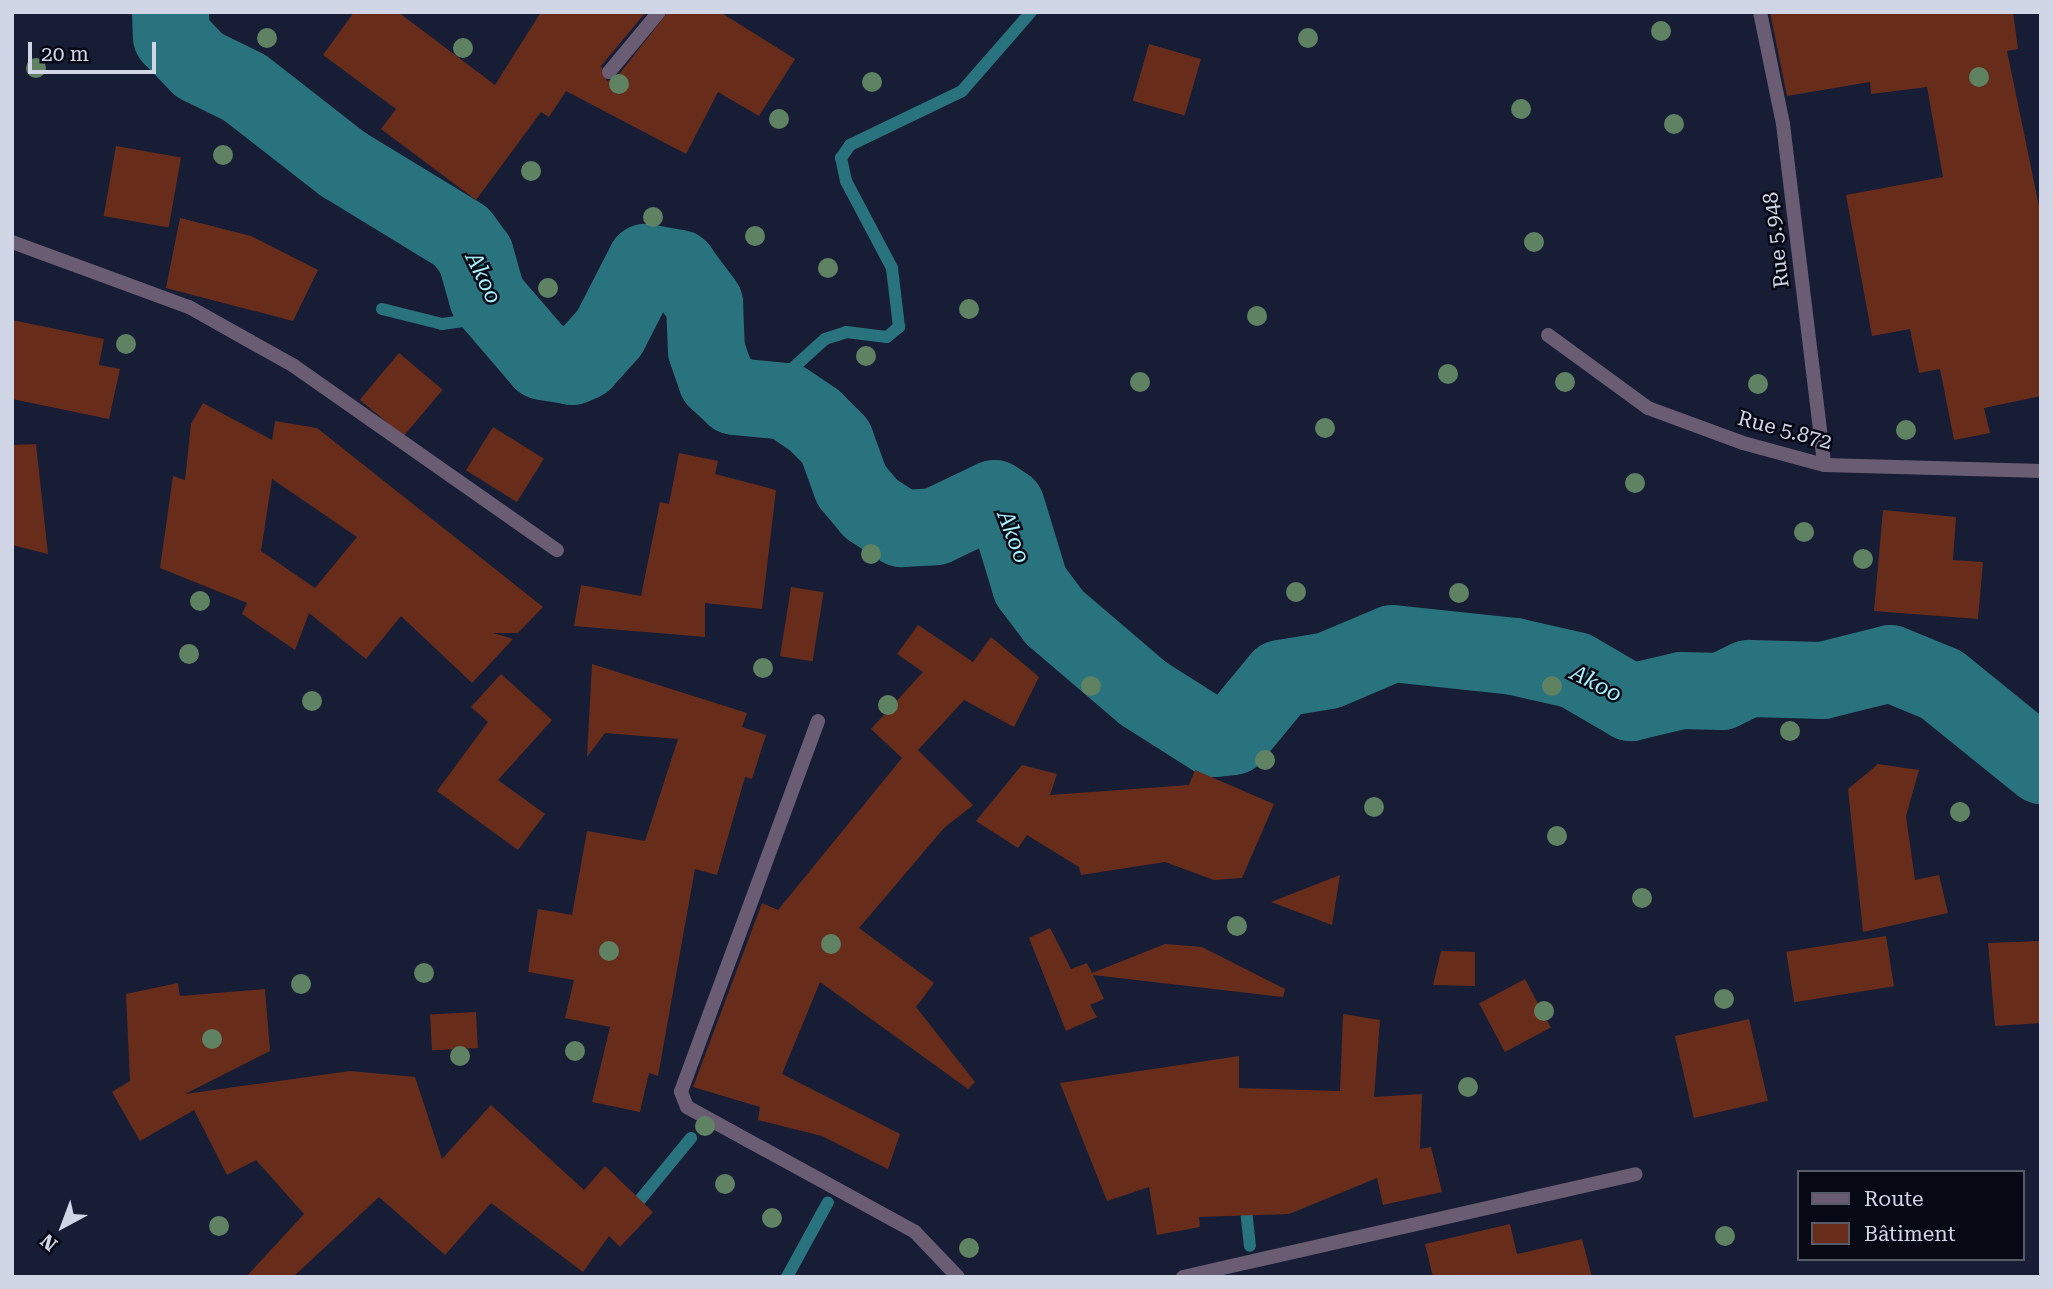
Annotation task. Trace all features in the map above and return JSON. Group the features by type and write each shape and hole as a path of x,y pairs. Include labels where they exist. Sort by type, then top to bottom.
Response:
{"street":[{"path":"609,72 659,12"},
{"name":"Rue 5.948","path":"1760,12 1783,124 1824,465"},
{"path":"12,243 189,307 294,366 557,550"},
{"name":"Rue 5.872","path":"1548,334 1648,408 1824,465 2041,471"},
{"path":"818,721 681,1092 687,1107 915,1232 958,1277"},
{"path":"1183,1277 1635,1174"}],"building":[{"path":"354,12 398,12 495,85 541,12 646,12 601,66 607,81 616,78 668,12 720,12 795,59 759,116 718,92 686,154 566,91 549,117 541,112 476,200 381,129 396,109 323,55"},
{"path":"1770,12 2013,12 2018,49 2007,51 2041,216 2041,396 1984,408 1990,433 1954,440 1940,369 1919,373 1910,329 1872,336 1846,195 1943,177 1927,87 1871,94 1870,82 1787,96"},
{"path":"1149,44 1201,59 1185,116 1133,101"},
{"path":"116,146 181,157 169,227 104,216"},
{"path":"180,218 251,236 318,270 293,321 166,288"},
{"path":"12,320 104,339 99,365 120,369 109,419 12,399"},
{"path":"399,353 443,390 403,436 360,400"},
{"path":"203,403 272,440 275,421 317,428 543,607 518,633 493,633 513,639 472,683 401,616 366,659 309,613 295,650 242,614 247,603 160,568 173,476 185,480 191,424","holes":["272,479 357,537 315,588 261,551"]},
{"path":"493,427 544,459 517,502 466,470"},
{"path":"36,444 48,554 12,545 12,445"},
{"path":"679,453 718,461 715,474 776,490 762,609 705,603 705,637 574,626 581,585 641,596 660,502 669,504"},
{"path":"1883,510 1956,517 1953,560 1983,562 1978,619 1874,611"},
{"path":"791,587 824,592 813,661 780,656"},
{"path":"918,625 973,662 991,637 1039,677 1014,727 964,700 918,750 973,805 944,828 859,928 934,983 916,1007 975,1082 968,1089 820,982 782,1074 900,1134 888,1169 822,1136 758,1120 760,1107 693,1087 762,903 778,910 902,758 871,729 923,672 897,654"},
{"path":"592,664 747,713 742,727 766,735 752,779 745,777 717,875 695,869 658,1076 649,1073 640,1112 592,1102 610,1027 565,1018 574,980 528,972 538,909 572,915 587,831 645,841 678,739 605,733 587,757"},
{"path":"501,674 552,720 498,780 545,814 518,850 437,791 488,722 471,707"},
{"path":"1878,764 1919,770 1906,816 1915,880 1939,875 1948,913 1863,932 1848,789"},
{"path":"1022,765 1057,774 1050,795 1189,785 1195,770 1274,804 1242,878 1214,880 1165,862 1081,875 1079,867 1027,835 1018,848 976,821"},
{"path":"1340,875 1332,925 1271,902"},
{"path":"1050,928 1071,969 1087,963 1092,973 1165,944 1202,947 1285,989 1283,997 1093,975 1104,999 1090,1005 1097,1017 1066,1031 1029,938"},
{"path":"1886,936 1894,986 1794,1002 1786,952"},
{"path":"2041,941 2041,1023 1995,1026 1988,943"},
{"path":"1441,951 1475,952 1475,986 1433,985"},
{"path":"1525,979 1551,1028 1505,1052 1479,1003"},
{"path":"178,983 180,996 265,989 270,1051 185,1094 350,1071 415,1077 442,1159 491,1105 584,1190 605,1166 653,1212 620,1247 609,1236 583,1272 491,1203 445,1255 379,1197 293,1277 246,1277 304,1214 256,1160 227,1175 194,1110 140,1141 112,1092 130,1081 126,994"},
{"path":"476,1012 478,1048 432,1050 430,1014"},
{"path":"1343,1014 1380,1020 1374,1097 1422,1094 1420,1149 1431,1147 1442,1192 1383,1205 1377,1178 1289,1214 1199,1217 1200,1227 1157,1235 1149,1187 1107,1201 1060,1083 1239,1056 1239,1088 1340,1091"},
{"path":"1749,1019 1768,1101 1694,1118 1675,1036"},
{"path":"1510,1224 1517,1254 1582,1239 1592,1277 1433,1277 1425,1244"}],"waterway":[{"name":"Akoo","path":"170,12 171,36 199,65 244,87 343,164 461,236 475,255 487,297 542,361 572,366 583,361 609,332 645,262 678,268 704,303 706,350 716,379 734,396 786,401 814,420 835,441 851,485 870,508 901,528 935,526 994,498 1006,506 1030,585 1054,617 1143,693 1214,738 1232,736 1280,678 1328,670 1392,643 1514,656 1575,670 1630,702 1681,690 1721,691 1748,678 1822,680 1890,663 1941,684 2041,765"},
{"path":"773,400 782,378 825,339 846,332 887,337 899,327 892,268 846,181 841,158 850,145 962,91 1031,12"},
{"path":"382,309 442,324 463,321 487,297"},
{"path":"630,1212 691,1138"},
{"path":"1245,1201 1250,1246"},
{"path":"787,1277 828,1202"}]}
